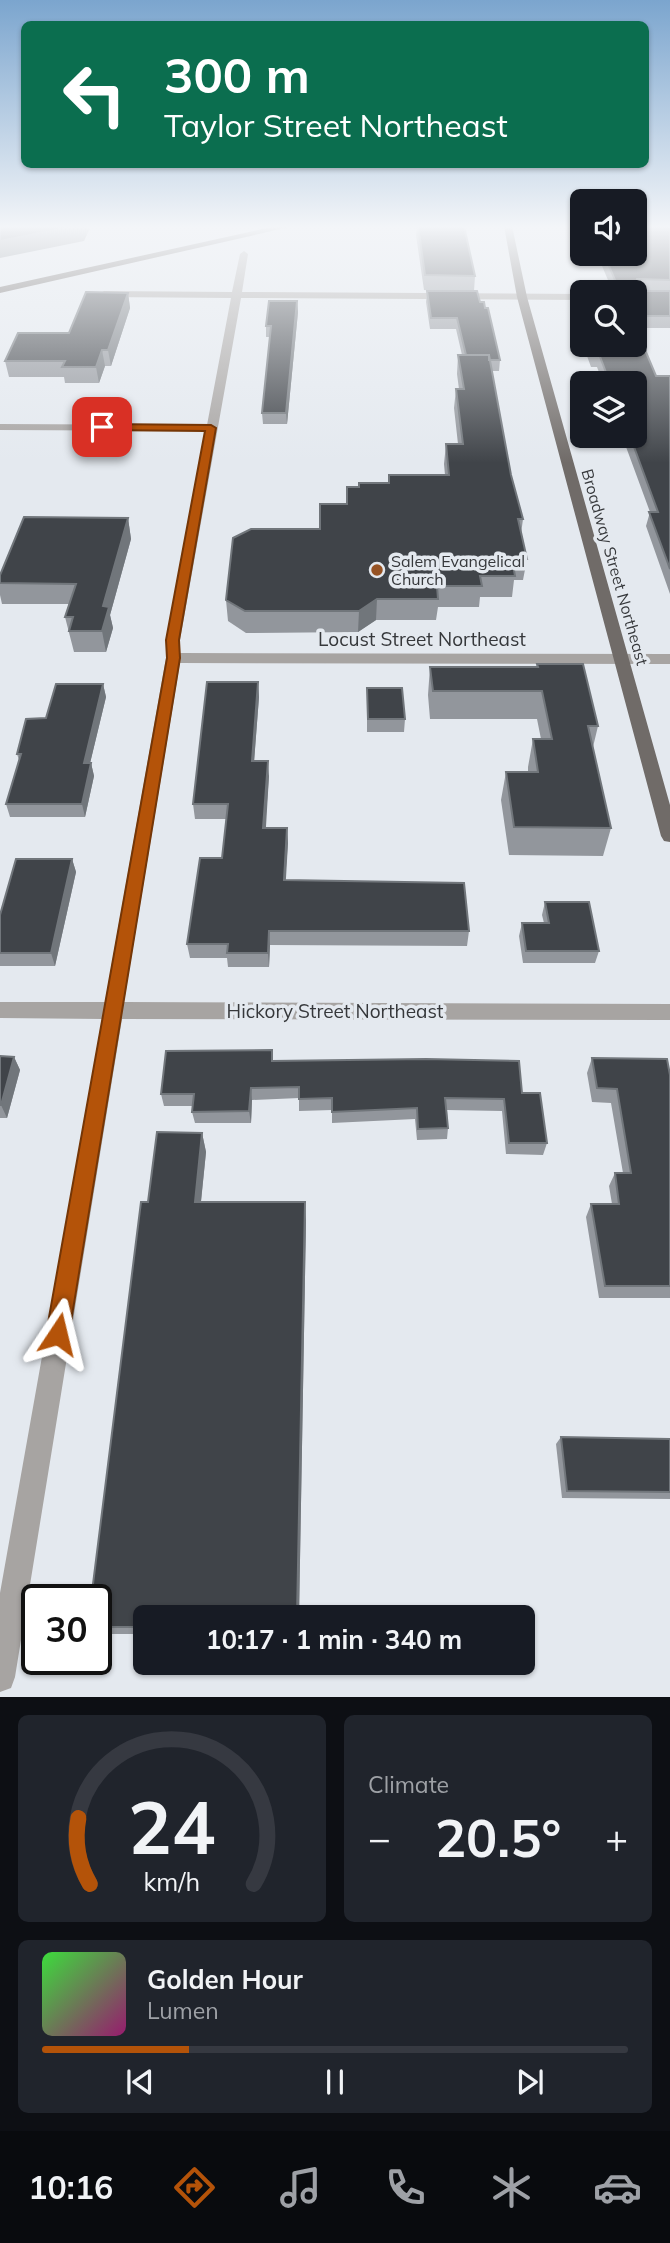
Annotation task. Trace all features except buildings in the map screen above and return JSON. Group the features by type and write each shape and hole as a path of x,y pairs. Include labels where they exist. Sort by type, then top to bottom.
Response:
{"main road":[{"name":"Broadway Street Northeast","path":"524,305 670,836"}],"street":[{"path":"0,1678 173,658 173,640 232,305"},
{"path":"0,427 211,428"},
{"name":"Locust Street Northeast","path":"173,658 670,659"},
{"name":"Hickory Street Northeast","path":"0,1010 670,1012"}],"place":[{"name":"Salem Evangelical Church","path":"377,570"}],"route":[{"path":"58,1334 173,658 173,640 211,428 102,427"}]}
